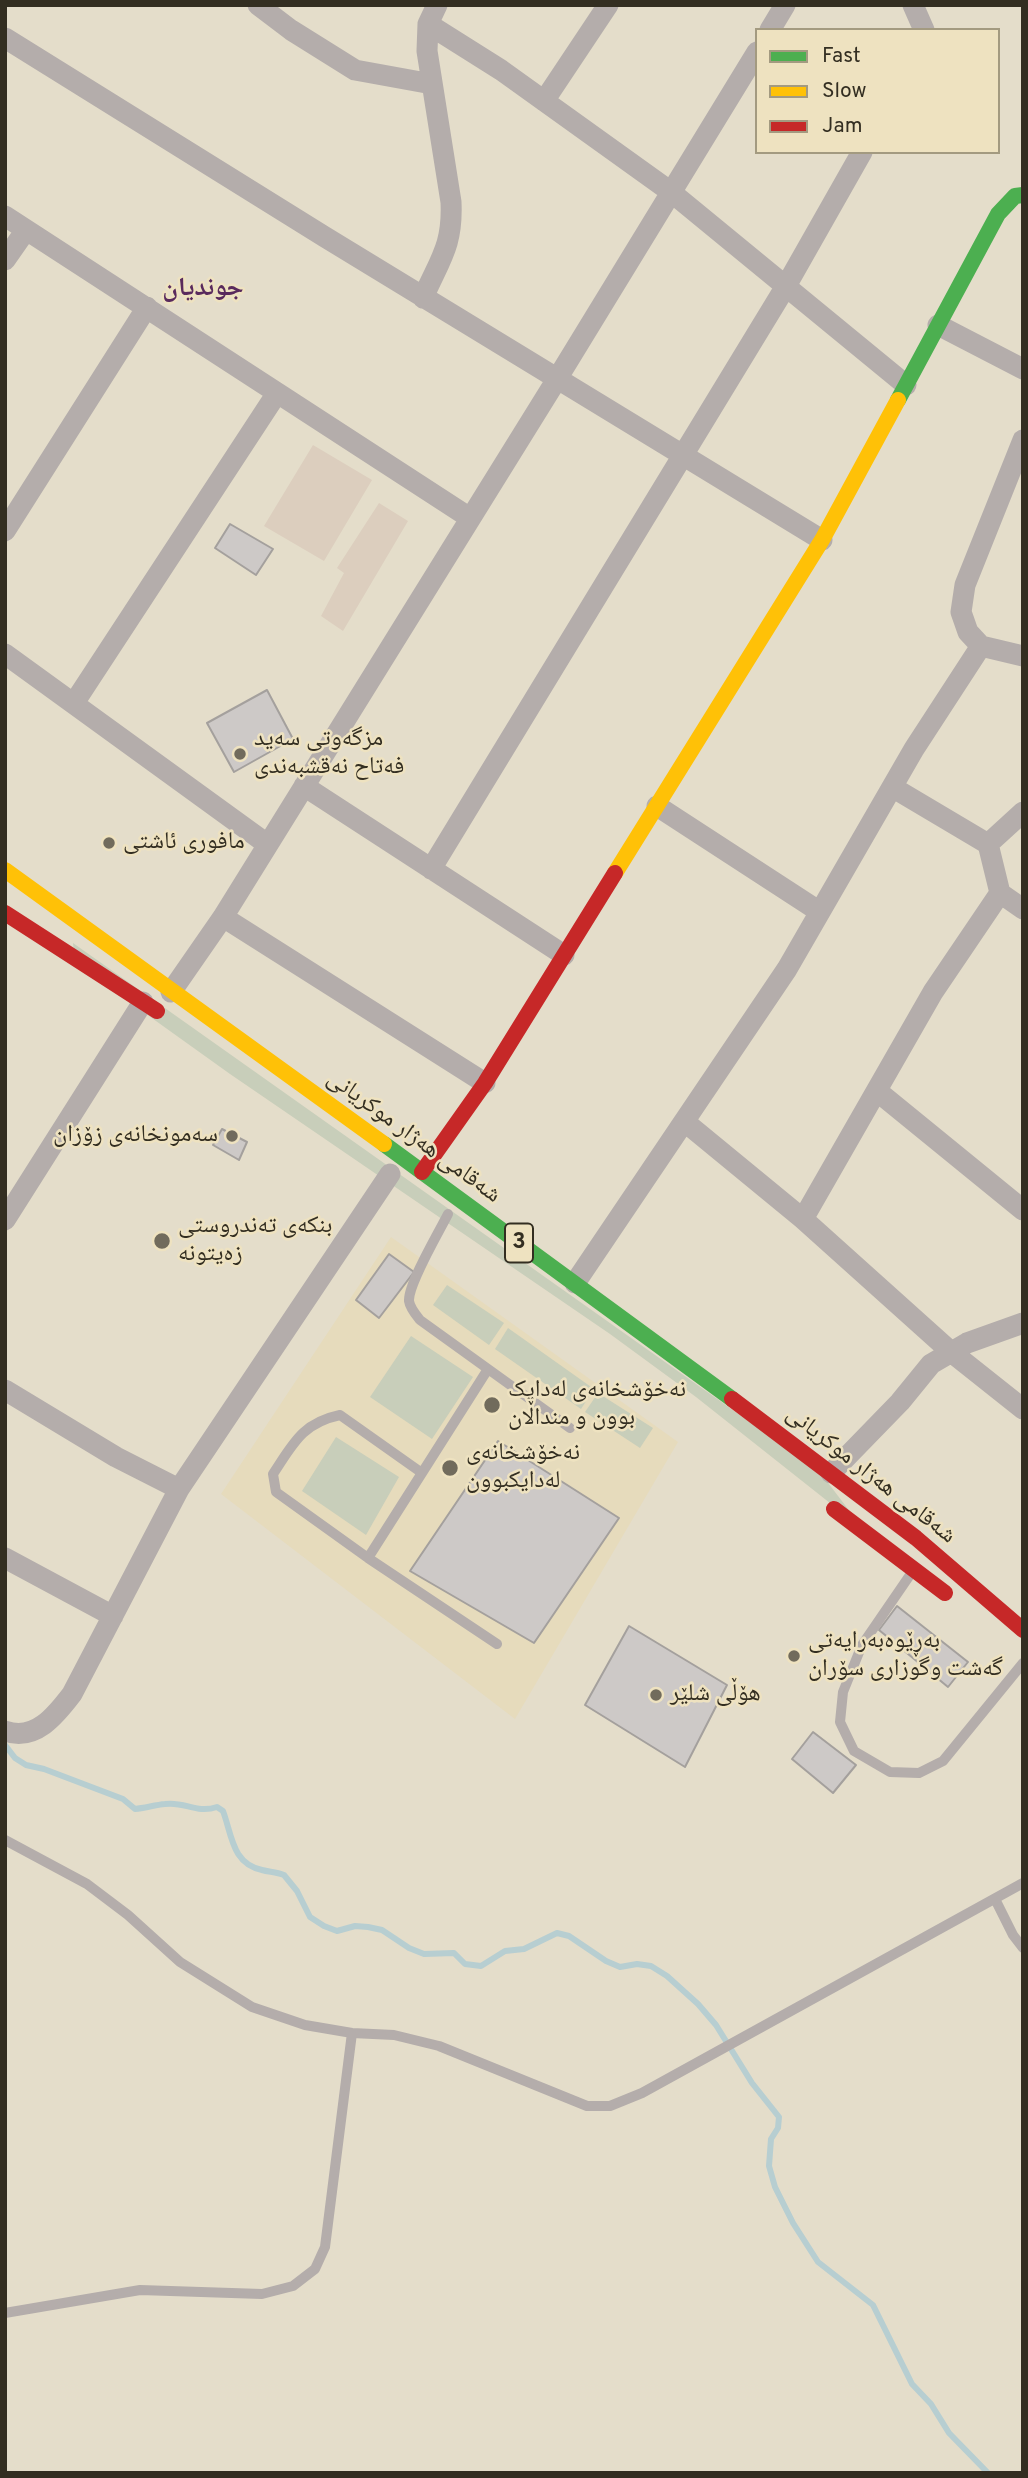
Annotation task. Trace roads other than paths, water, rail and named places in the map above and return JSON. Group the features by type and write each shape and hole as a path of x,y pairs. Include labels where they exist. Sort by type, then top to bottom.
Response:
{"main road":[{"path":"422,1172 485,1083 822,540 998,214 1015,196 1023,195"},
{"name":"شەقامی ھەژار موکریانی","path":"5,870 575,1283 831,1474 916,1538 1023,1630"},
{"path":"34,933 51,904"},
{"path":"5,913 166,1018"},
{"name":"3","path":"531,1272 552,1287"},
{"name":"شەقامی ھەژار موکریانی","path":"826,1502 957,1602"}],"street":[{"path":"258,5 301,37 355,70 432,84"},
{"path":"544,101 608,5"},
{"path":"771,28 785,5"},
{"path":"913,5 923,28"},
{"path":"423,298 447,248 452,227 451,202 427,51 432,15"},
{"path":"432,15 501,70 671,192 906,385"},
{"path":"5,38 423,298 822,540"},
{"path":"171,992 223,917 755,55"},
{"path":"432,869 786,286 861,154"},
{"path":"5,216 470,518"},
{"path":"5,260 26,230"},
{"path":"5,531 147,307"},
{"path":"938,325 1023,369"},
{"path":"74,704 277,393"},
{"path":"1023,440 965,585 961,612 968,632 981,646 1023,656"},
{"path":"575,1283 787,969 892,787 981,646"},
{"path":"5,654 267,844"},
{"path":"304,786 564,956"},
{"path":"892,787 988,844 1000,893 1023,909"},
{"path":"657,806 820,912"},
{"path":"988,844 1023,812"},
{"path":"803,1219 933,992 1000,893"},
{"path":"223,917 485,1083"},
{"path":"5,1220 143,1002"},
{"path":"877,1091 1023,1210"},
{"path":"685,1122 803,1219 950,1351 1023,1409"},
{"path":"5,1731 31,1732 51,1721 72,1694 179,1489 389,1174"},
{"path":"831,1474 900,1402 930,1364 950,1351 1023,1323"},
{"path":"5,1390 116,1457 179,1489"},
{"path":"5,1559 113,1616"}],"lane":[{"path":"448,1214 412,1287 409,1302 420,1320 570,1428"},
{"path":"368,1558 488,1369"},
{"path":"422,1473 340,1415 321,1419 300,1434 273,1474 276,1492 368,1558 498,1644"},
{"path":"914,1570 862,1644 843,1692 840,1722 853,1751 890,1772 919,1773 943,1761 1023,1663"},
{"path":"5,1840 87,1884 128,1914 180,1962 252,2007 305,2025 352,2033 394,2035 439,2046 587,2106 610,2106 642,2092 1023,1883"},
{"path":"995,1899 1013,1935 1023,1948"},
{"path":"5,2313 140,2290 262,2294 293,2286 315,2269 325,2247 352,2033"}],"waterway":[{"path":"5,1745 15,1758 26,1765 44,1769 123,1799 135,1809 161,1804 203,1809 217,1807 223,1811 235,1847 245,1862 252,1867 284,1875 297,1891 310,1917 337,1931 355,1926 382,1930 409,1948 424,1954 454,1953 465,1964 481,1966 505,1951 524,1949 557,1933 569,1936 606,1961 620,1967 637,1964 651,1966 667,1976 698,2004 716,2025 752,2083 779,2117 778,2128 771,2139 769,2166 775,2187 793,2223 818,2262 873,2305 912,2384 931,2404 949,2433 988,2473"}],"place":[{"name":"مزگەوتی سەید فەتاح نەقشبەندی","path":"240,754"},
{"name":"مافوری ئاشتی","path":"109,843"},
{"name":"سەمونخانەی زۆزان","path":"232,1136"},
{"name":"بنکەی تەندروستی زەیتونە","path":"162,1241"},
{"name":"نەخۆشخانەی لەدایک بوون و منداڵان","path":"492,1405"},
{"name":"نەخۆشخانەی لەدایکبوون","path":"450,1468"},
{"name":"بەڕێوەبەرایەتی گەشت وگوزاری سۆران","path":"794,1656"},
{"name":"هۆڵی شلێر","path":"656,1695"}],"district":[{"name":"جوندیان","path":"203,290"}]}
